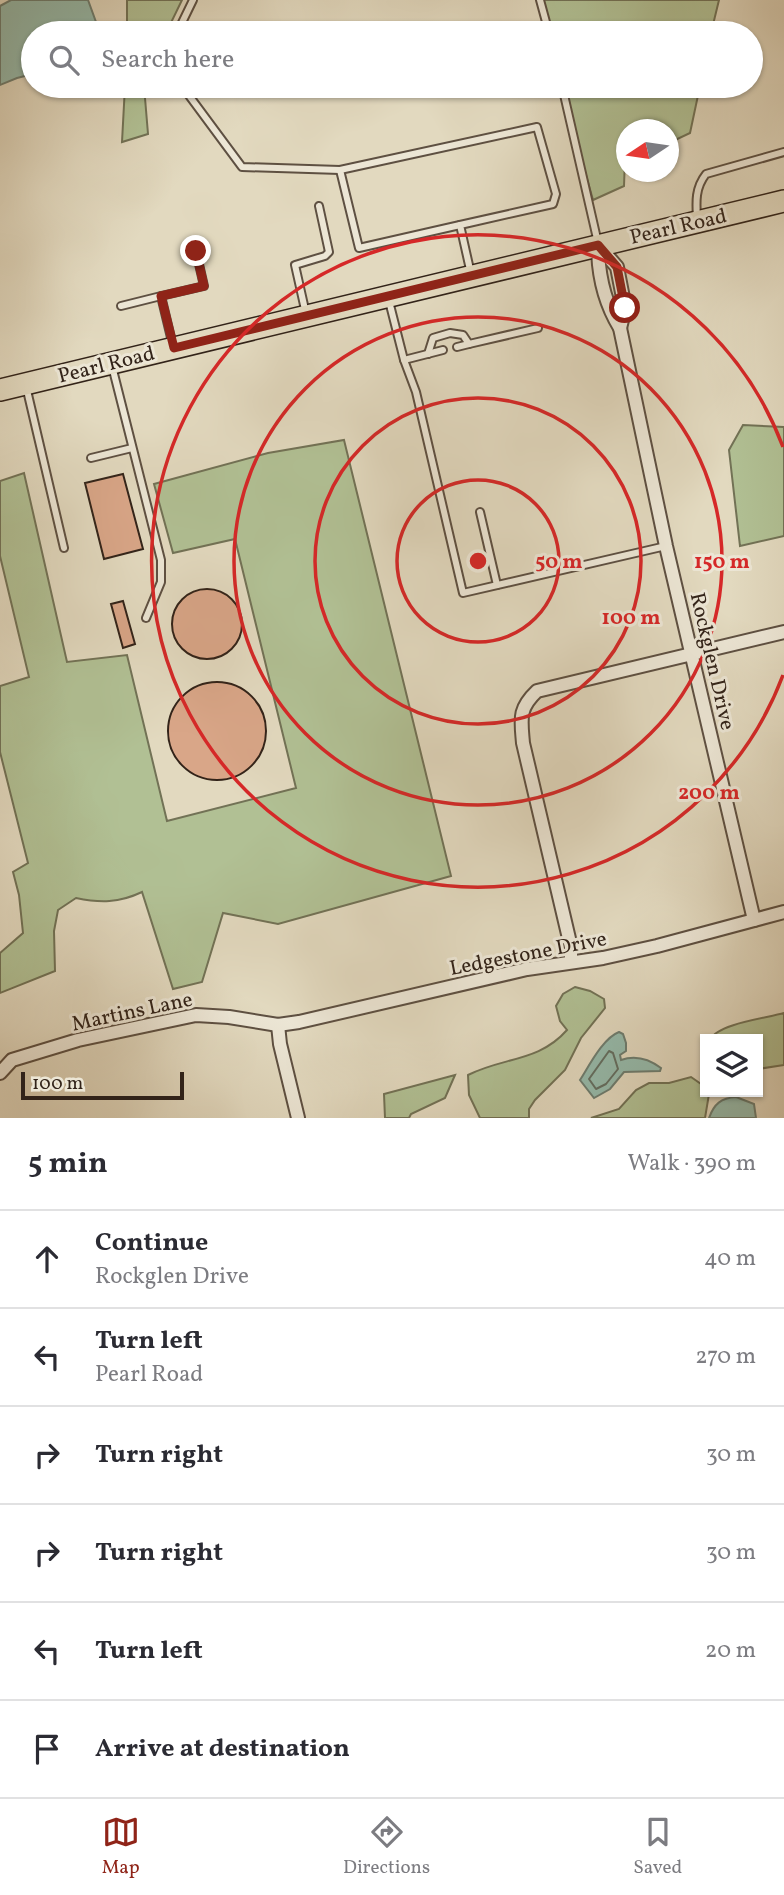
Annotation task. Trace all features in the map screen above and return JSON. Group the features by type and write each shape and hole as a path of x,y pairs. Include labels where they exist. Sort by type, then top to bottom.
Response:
{"main road":[{"name":"Pearl Road","path":"0,390 784,201"}],"street":[{"name":"Rockglen Drive","path":"598,245 598,271 609,310 620,328 666,546 754,920"},
{"name":"Rockglen Drive","path":"598,245 617,267 625,308 620,328"},
{"path":"571,961 571,945 523,743 521,718 525,703 537,691 784,632"},
{"name":"Ledgestone Drive","path":"278,1025 299,1023 527,969 604,958 784,912"},
{"name":"Martins Lane","path":"0,1073 12,1060 78,1040 196,1014 278,1025"},
{"path":"278,1025 280,1044 299,1118"}],"lane":[{"path":"183,21 193,0"},
{"path":"540,0 546,21"},
{"path":"191,98 242,167 341,170 537,127 556,194 553,204 359,248 341,170"},
{"path":"565,98 598,245"},
{"path":"697,221 695,199 699,183 706,174 784,152"},
{"path":"307,316 295,265 326,257 329,252 319,206"},
{"path":"460,225 472,276"},
{"path":"121,306 204,286 196,251"},
{"path":"161,296 174,348"},
{"path":"388,296 404,360 416,392 463,593 666,546"},
{"path":"457,346 538,328"},
{"path":"428,354 433,338 450,333 463,335 469,344"},
{"path":"404,360 443,350"},
{"path":"111,363 161,560 162,582 146,618"},
{"path":"25,384 64,548"},
{"path":"91,458 132,448"},
{"path":"480,512 497,585"}],"shaded area":[{"path":"127,0 182,0 172,21 127,21"},
{"path":"537,0 719,0 714,21 543,21"},
{"path":"124,98 145,98 148,134 122,142"},
{"path":"564,98 697,98 690,133 679,138 679,119 616,119 616,182 624,182 624,186 593,200"},
{"path":"743,425 784,427 784,536 740,546 729,450"},
{"path":"344,440 451,876 278,924 223,913 202,982 173,989 142,892 109,901 76,898 58,910 54,931 55,971 0,993 0,953 23,933 19,895 13,872 28,863 0,752 0,686 29,677 0,556 0,481 24,473 67,662 127,655 167,821 296,788 235,539 173,553 154,484 268,453"},
{"path":"575,987 604,999 605,1008 581,1038 565,1070 535,1100 529,1109 529,1118 480,1118 469,1095 468,1075 533,1054 556,1040 567,1030 560,1021 556,1006 563,994"},
{"path":"784,1013 784,1065 763,1068 763,1034 715,1034 743,1022"},
{"path":"455,1075 445,1098 411,1114 409,1118 385,1118 384,1094"},
{"path":"691,1077 700,1083 700,1097 708,1097 705,1118 591,1118 619,1109 636,1090 649,1083 669,1083"}],"water":[{"path":"11,0 88,0 96,21 21,21 21,77 0,85 0,6"},
{"path":"619,1032 623,1034 626,1043 626,1051 620,1055 621,1060 647,1060 661,1068 660,1071 624,1072 610,1089 594,1098 580,1080 602,1046"},
{"path":"736,1097 754,1104 756,1118 709,1118 713,1109 726,1099"}],"building":[{"path":"123,474 143,549 104,559 85,483"},
{"path":"200,589 214,589 227,595 236,604 242,624 240,637 232,649 214,659 200,659 187,653 178,644 172,631 172,617 178,604 187,595"},
{"path":"123,601 135,644 123,648 111,604"},
{"path":"217,682 236,686 252,696 262,712 266,731 262,750 252,766 236,776 217,780 198,776 182,766 172,750 168,731 172,712 182,696 198,686"}],"route":[{"path":"196,251 204,286 161,296 174,348 598,245 617,267 625,308"}]}
